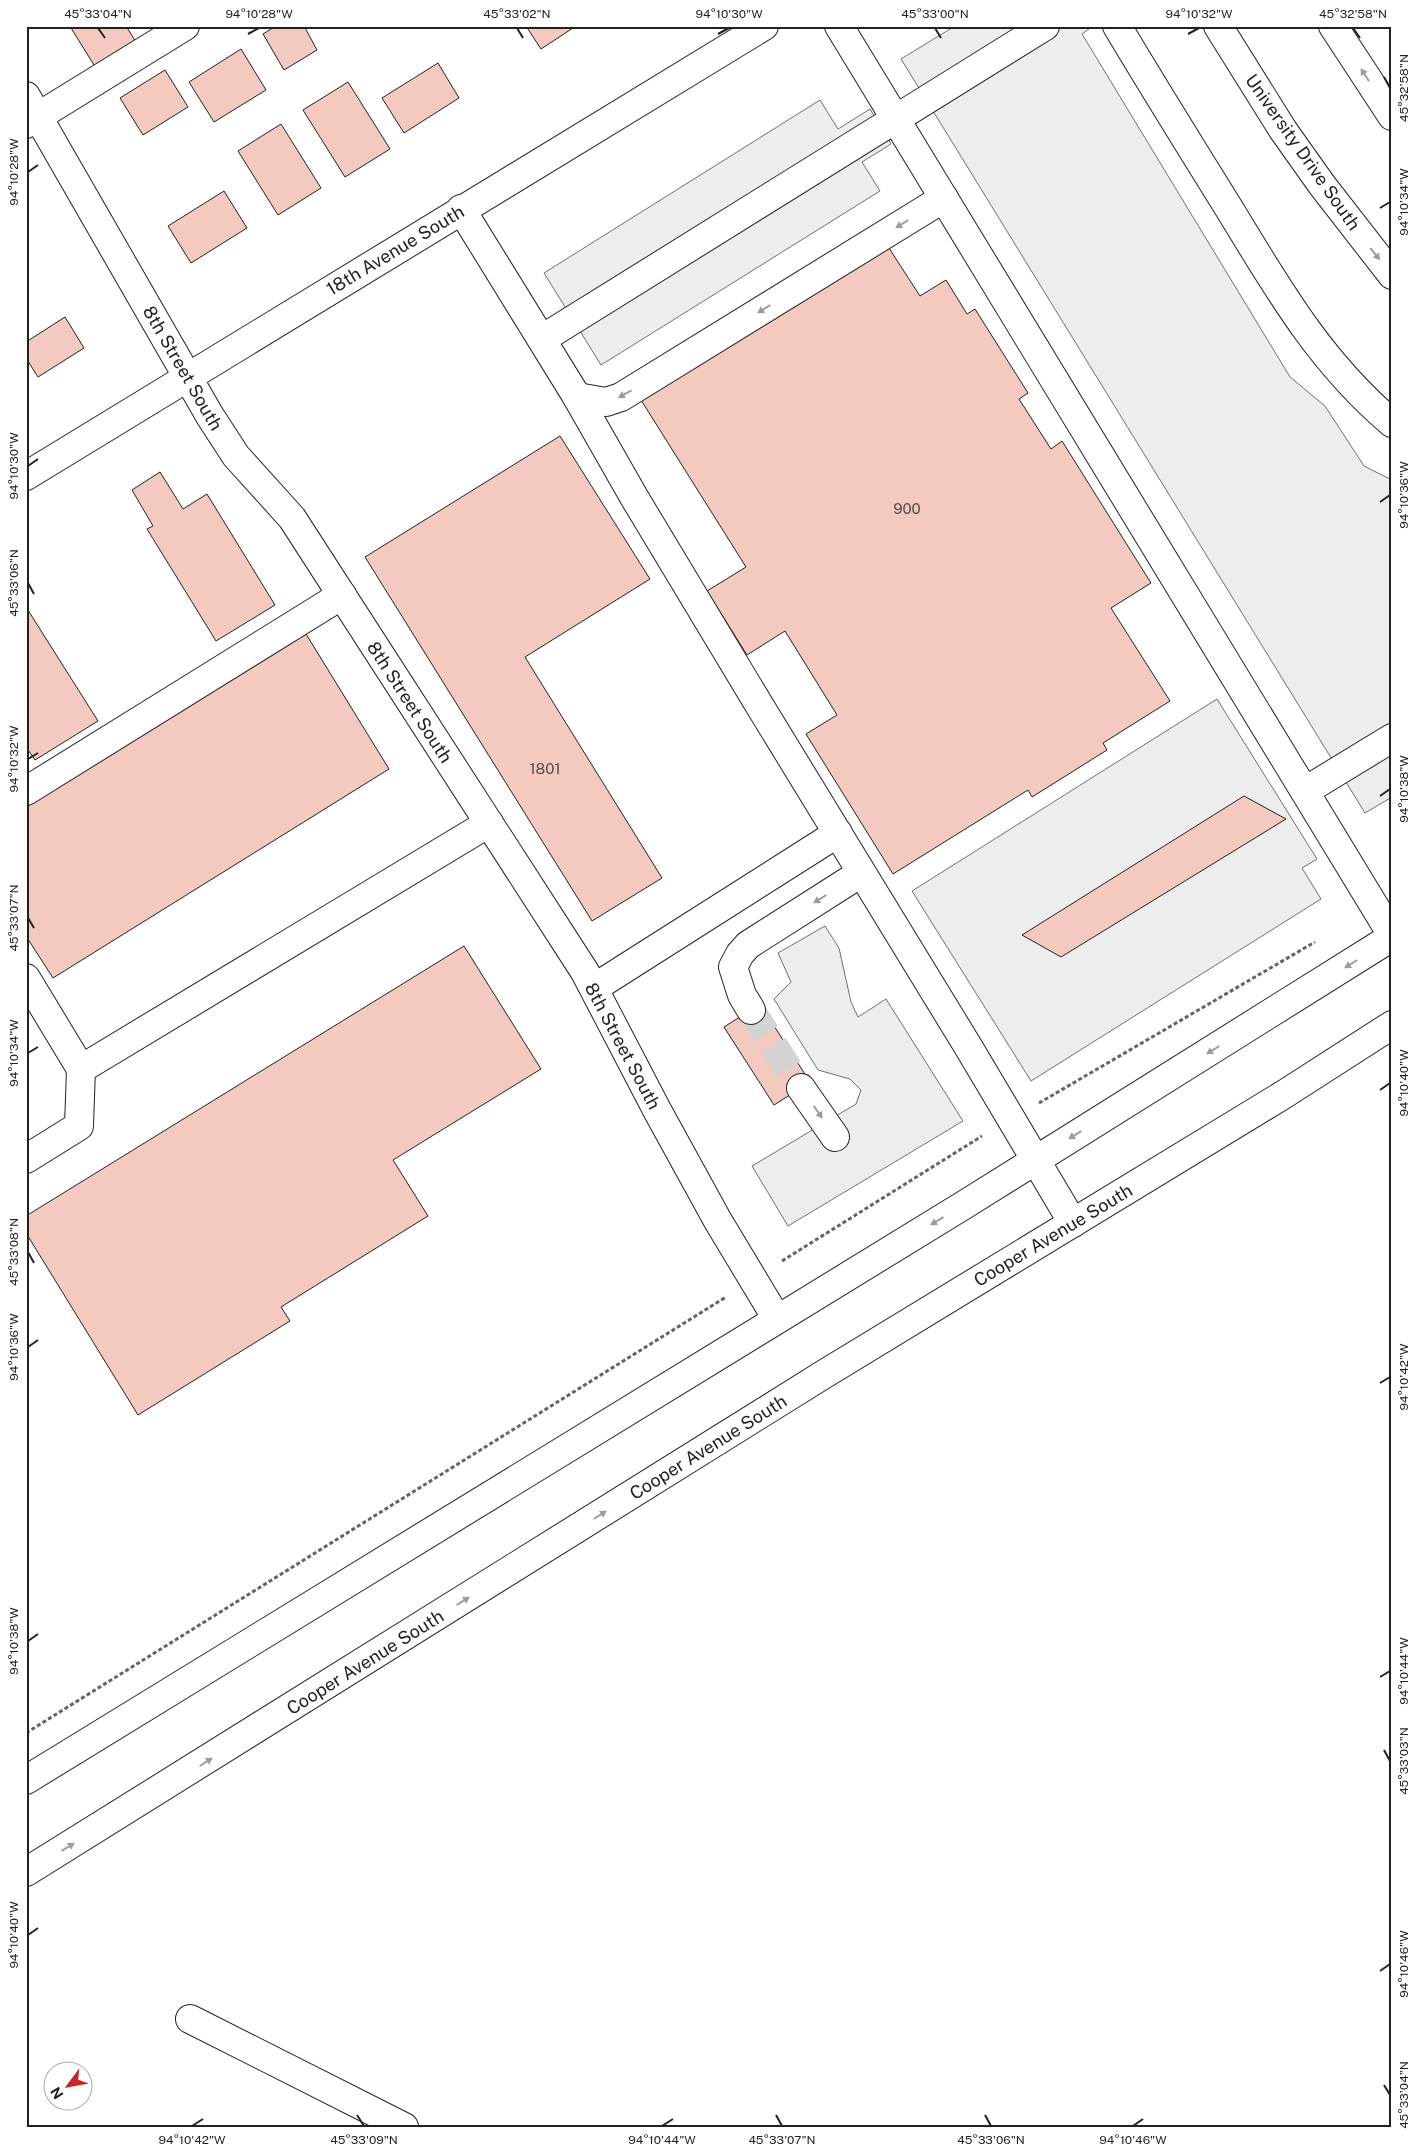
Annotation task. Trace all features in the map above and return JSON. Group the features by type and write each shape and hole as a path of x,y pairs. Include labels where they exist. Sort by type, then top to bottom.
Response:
{"main road":[{"path":"30,112 185,26"},
{"name":"18th Avenue South","path":"26,476 764,26"},
{"path":"26,1780 1036,1160 1392,936 839,26"},
{"path":"542,340 1045,26"},
{"path":"1117,26 1299,322 1347,381 1392,422"},
{"name":"University Drive South","path":"1218,26 1283,130 1322,185 1392,275"},
{"path":"1333,26 1392,116"},
{"name":"8th Street South","path":"30,112 236,456 292,518 594,988 688,1166 777,1319"},
{"path":"577,397 606,402 621,397 944,198"},
{"path":"461,209 577,397 639,505 1012,1119 1073,1223"},
{"path":"26,791 342,595"},
{"path":"1305,791 1392,738"},
{"path":"82,1069 489,823"},
{"path":"594,988 838,833"},
{"path":"751,1010 742,995 733,967 740,954 748,945 862,873"},
{"path":"26,978 82,1069 79,1126 26,1159"},
{"name":"Cooper Avenue South","path":"26,1872 826,1373 1283,1095 1392,1025"},
{"path":"801,1088 835,1137"},
{"path":"190,2019 404,2127"}],"path":[{"path":"26,1733 1012,1119 1319,940"}],"shaded area":[{"path":"955,26 1089,26 1089,29 1082,34 1290,377 1325,406 1364,466 1392,480 1392,797 1365,813 901,59"},
{"path":"820,100 838,129 870,109 891,144 862,162 880,191 601,365 544,273"},
{"path":"1217,699 1317,859 1302,868 1321,899 1031,1081 912,891"},
{"path":"825,926 839,948 851,1002 858,1017 886,999 963,1121 788,1226 752,1166 856,1104 861,1090 850,1079 818,1070 774,999 791,982 778,953"}],"building":[{"path":"73,26 126,26 139,47 99,73 71,28"},
{"path":"276,26 304,26 317,50 284,70 263,34"},
{"path":"526,26 576,26 541,49"},
{"path":"241,49 266,90 214,122 189,82"},
{"path":"438,63 459,98 404,133 382,98"},
{"path":"165,70 188,107 143,135 120,98"},
{"path":"348,82 390,149 345,177 303,110"},
{"path":"281,124 321,188 278,215 238,151"},
{"path":"224,191 247,228 191,263 168,226"},
{"path":"887,245 920,296 946,280 967,314 975,309 1028,393 1019,399 1051,449 1062,441 1151,583 1111,608 1170,701 1103,743 1107,750 1032,797 1028,790 893,874 806,734 837,715 785,631 747,655 707,591 746,567 641,400"},
{"path":"65,317 84,348 38,377 26,358 26,342"},
{"path":"560,436 650,579 525,657 662,878 592,921 365,557"},
{"path":"160,472 183,509 207,494 275,605 216,641 147,529 153,526 132,490"},
{"path":"26,607 98,721 35,760 26,747"},
{"path":"306,634 389,769 53,978 26,936 26,807"},
{"path":"1244,796 1286,819 1061,957 1022,935"},
{"path":"464,946 541,1069 393,1160 428,1216 281,1307 290,1321 138,1415 26,1233 26,1216"},
{"path":"760,1004 810,1082 774,1105 724,1027"}],"tunnel":[{"path":"751,1010 801,1088"}]}
